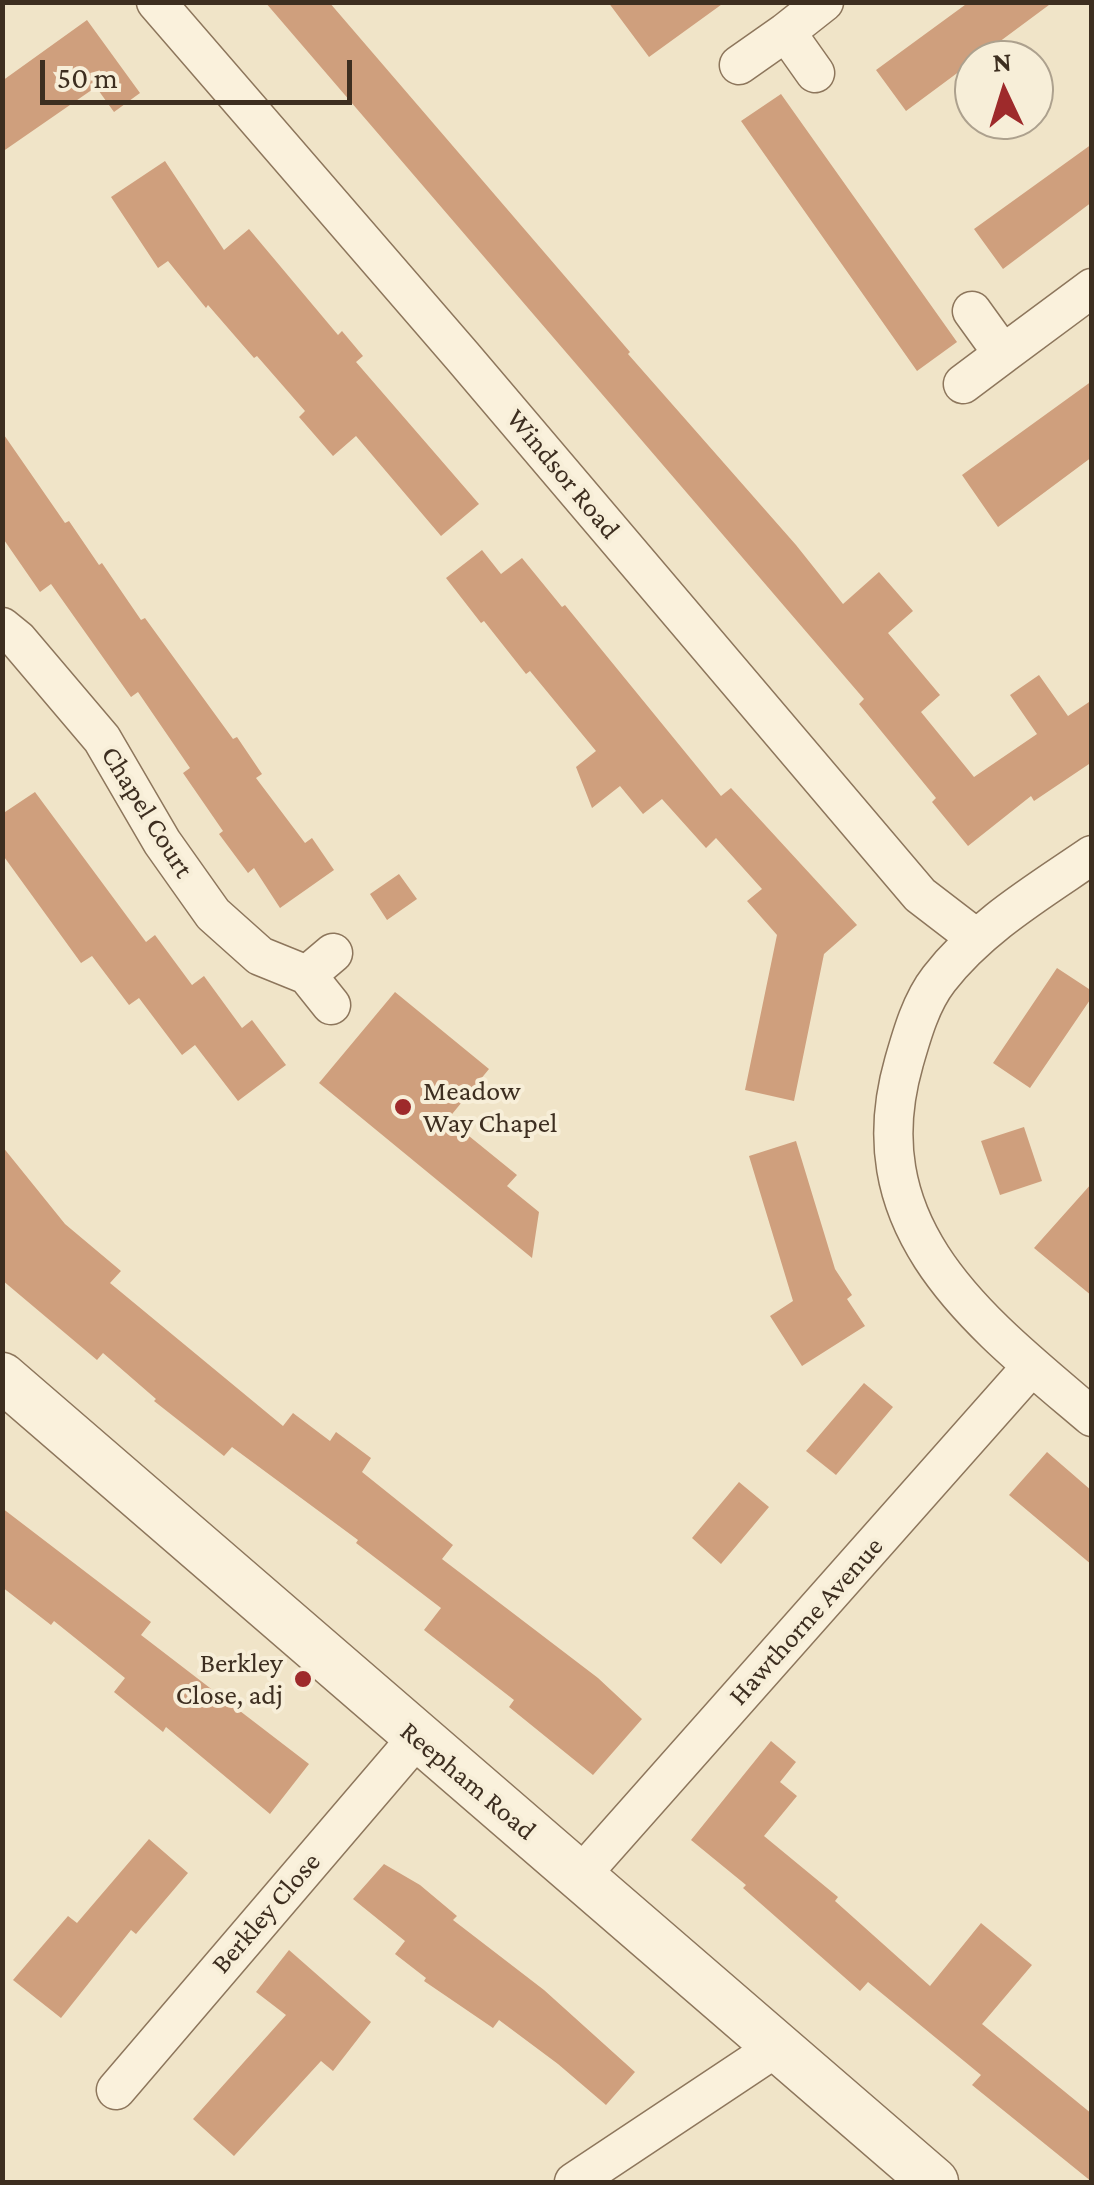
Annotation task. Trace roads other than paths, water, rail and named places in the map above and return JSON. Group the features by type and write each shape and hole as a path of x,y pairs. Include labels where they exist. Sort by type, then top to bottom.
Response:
{"street":[{"name":"Windsor Road","path":"156,2 920,895 976,938"},
{"path":"739,66 824,2"},
{"path":"786,32 815,74"},
{"path":"963,384 1092,288"},
{"path":"972,311 1002,354"},
{"name":"Chapel Court","path":"2,627 18,640 102,739 162,842 212,914 260,956 320,964 331,1005"},
{"path":"1092,855 976,938 937,981 914,1026 894,1096 894,1165 915,1234 956,1293 1092,1417"},
{"name":"Hawthorne Avenue","path":"580,1876 1032,1366"},
{"name":"Reepham Road","path":"2,1377 934,2182"},
{"name":"Berkley Close","path":"116,2090 417,1738"},
{"path":"574,2182 777,2047"}],"place":[{"name":"Meadow Way Chapel","path":"403,1107"},
{"name":"Berkley Close, adj","path":"303,1679"}]}
